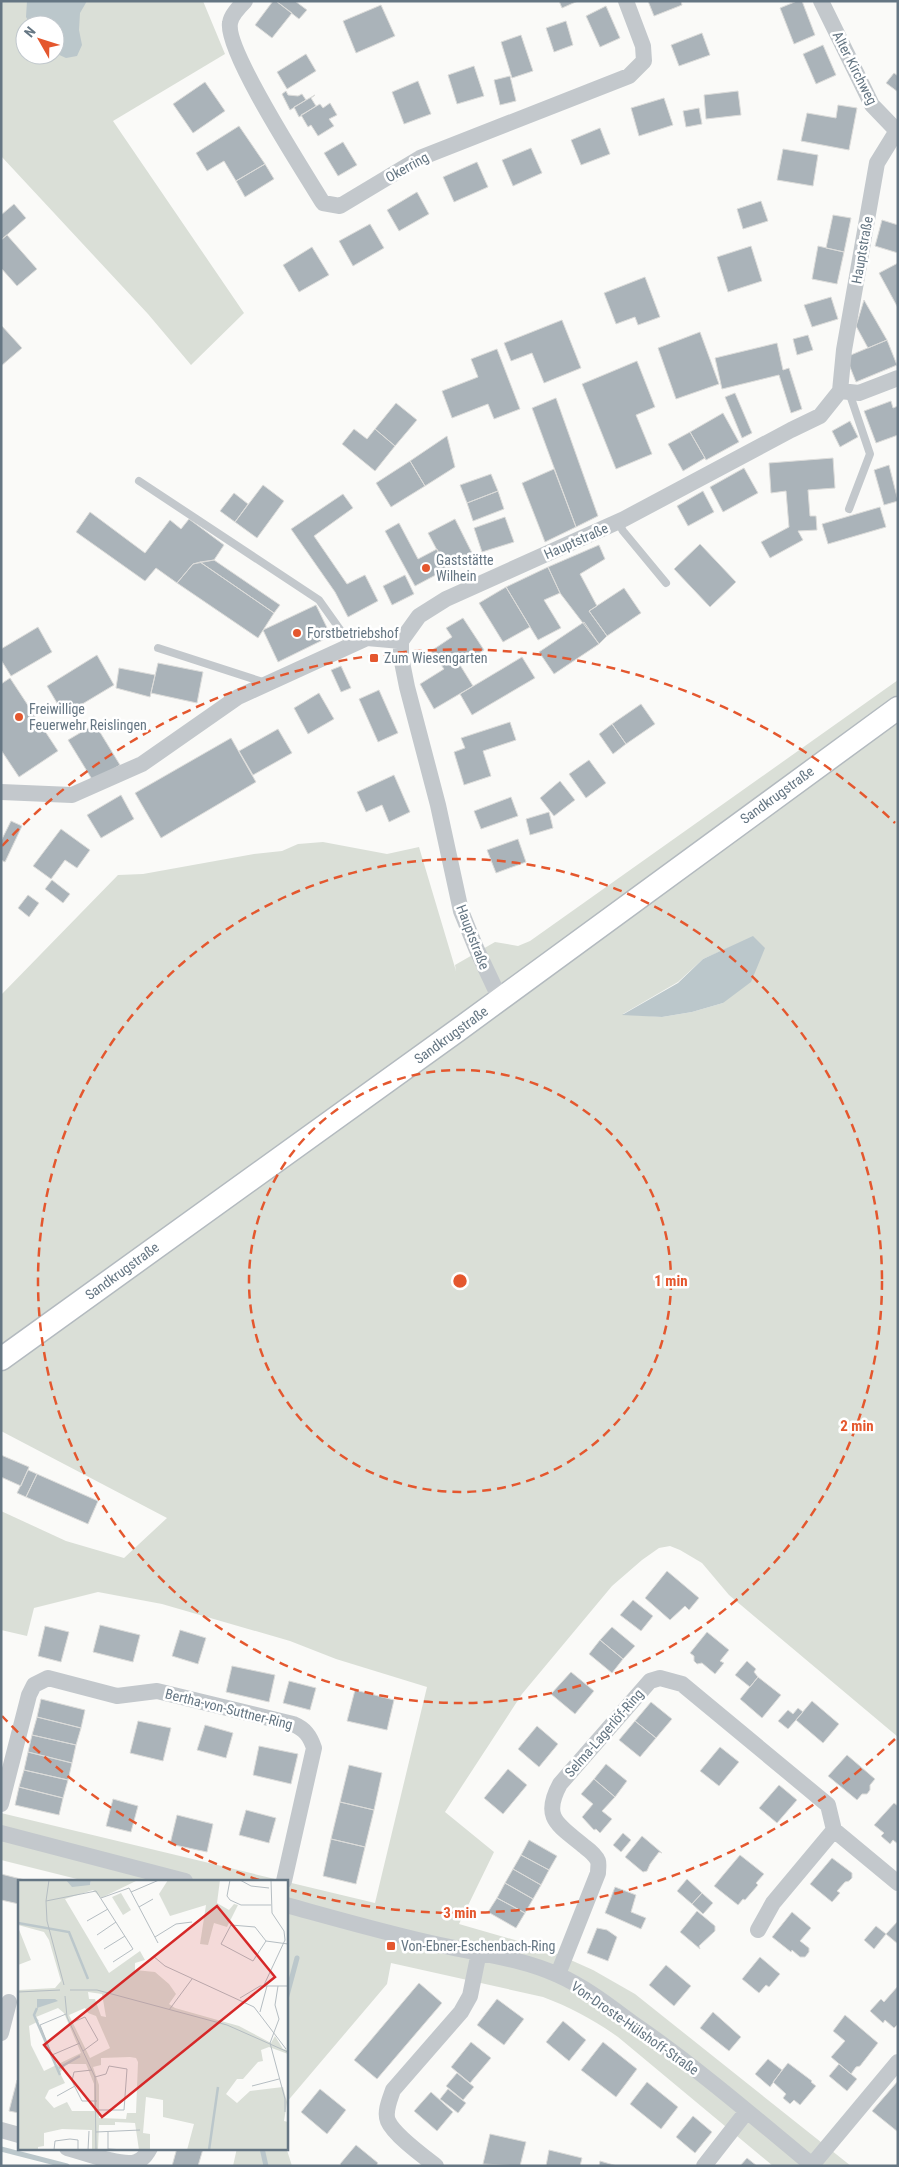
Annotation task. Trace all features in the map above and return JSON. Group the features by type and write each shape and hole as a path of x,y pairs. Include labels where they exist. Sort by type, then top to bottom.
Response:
{"street":[{"name":"Okerring","path":"245,1 230,22 230,34 234,46 264,105 323,202 340,206 420,158 629,76 644,61 643,46 626,1"},
{"name":"Alter Kirchweg","path":"821,1 872,106 897,129"},
{"name":"Hauptstraße","path":"500,999 461,911 438,805 407,687 401,657 401,641 419,616 446,599 618,522 820,416 845,392 844,350 877,163 897,129"},
{"path":"845,392 859,393 898,378"},
{"path":"1,792 72,796 142,764 238,697 367,638 401,641"},
{"name":"Sandkrugstraße","path":"1,1359 500,999 898,708"},
{"name":"Bertha-von-Suttner-Ring","path":"1,1804 29,1695 34,1685 48,1678 117,1696 157,1691 293,1724 304,1729 311,1738 314,1748 284,1880"},
{"name":"Selma-Lagerlöf-Ring","path":"558,1974 598,1873 598,1860 589,1850 557,1824 552,1812 551,1800 560,1784 650,1682 660,1678 682,1684 828,1805 834,1830"},
{"path":"758,1930 773,1903 834,1830 898,1883"},
{"path":"1,1833 181,1880"},
{"name":"Von-Droste-Hülshoff-Straße","path":"288,1906 442,1946 479,1952 528,1964 558,1974 589,1992 651,2035 812,2165"},
{"path":"436,2166 396,2132 387,2120 388,2106 393,2090 461,2012 470,1996 479,1952"},
{"path":"1,2033 10,2002"},
{"path":"812,2165 898,2062"},
{"path":"704,2166 747,2111"},
{"path":"1,2130 18,2135"},
{"path":"74,2150 123,2164 135,2163 142,2159 149,2150"}],"lane":[{"path":"845,392 870,454 849,509"},
{"path":"139,481 319,600 352,645"},
{"path":"618,522 623,531 666,583"},
{"path":"158,648 268,684"}],"shaded area":[{"path":"1,1 203,1 225,54 113,121 244,313 191,365 148,314 1,156"},
{"path":"27,1 87,1 80,13 79,30 82,45 77,56 65,58 65,15 26,15"},
{"path":"898,680 898,1737 729,1595 702,1563 670,1546 659,1548 612,1586 522,1694 445,1812 494,1852 459,1924 546,1949 593,1970 635,1994 851,2166 773,2166 618,2037 582,2014 543,1997 391,1963 387,1984 288,2101 288,1882 375,1903 427,1687 336,1659 290,1641 162,1604 98,1592 34,1608 27,1636 1,1630 1,1511 66,1541 124,1558 167,1518 1,1431 1,995 118,875 143,874 254,854 282,851 298,844 323,842 387,854 419,847 456,971 455,965 495,942 518,946 530,941","holes":["753,937 723,1003 692,1012 662,1017 623,1014 678,982 703,959"]},
{"path":"753,936 765,948 751,982 723,1003 692,1012 662,1017 622,1015 678,983 703,959"},
{"path":"1,1813 280,1880 81,1880 1,1860"},
{"path":"237,2150 287,2150 292,2166 233,2166"}],"building":[{"path":"273,1 276,1 292,13 272,38 255,25"},
{"path":"276,1 295,1 307,10 299,19"},
{"path":"559,1 578,1 562,8"},
{"path":"648,1 681,1 682,5 654,16"},
{"path":"797,1 802,1 815,35 794,44 780,8"},
{"path":"381,5 395,36 356,53 343,21"},
{"path":"606,6 620,38 600,47 586,16"},
{"path":"566,21 573,45 554,52 546,28"},
{"path":"702,33 710,55 679,66 671,45"},
{"path":"521,35 533,71 512,78 501,42"},
{"path":"823,45 836,75 816,84 803,54"},
{"path":"306,54 316,71 287,89 277,72"},
{"path":"474,66 484,96 457,104 448,75"},
{"path":"894,73 898,76 898,92 886,83"},
{"path":"510,76 516,101 500,105 494,80"},
{"path":"418,81 431,114 404,124 392,92"},
{"path":"205,82 225,111 193,133 173,104"},
{"path":"286,91 288,95 298,96 302,94 306,100 290,110 282,94"},
{"path":"738,91 741,115 706,119 704,95"},
{"path":"315,95 311,98 316,106 299,117 294,107"},
{"path":"664,98 673,125 639,136 631,108"},
{"path":"330,103 337,115 329,119 334,126 318,136 311,125 308,127 301,115 320,104 323,108"},
{"path":"838,105 857,108 849,150 801,141 807,113 836,118"},
{"path":"699,108 702,124 686,127 683,111"},
{"path":"239,126 265,164 236,181 224,161 207,171 196,153"},
{"path":"600,128 610,154 581,165 571,140"},
{"path":"343,142 357,165 338,176 324,153"},
{"path":"531,148 542,173 513,186 502,160"},
{"path":"783,149 818,155 813,186 777,180"},
{"path":"477,162 488,187 454,202 443,177"},
{"path":"265,164 274,179 245,197 236,181"},
{"path":"417,192 429,214 399,231 387,210"},
{"path":"761,201 768,221 743,229 737,209"},
{"path":"14,204 26,218 1,240 1,215"},
{"path":"833,215 851,218 844,252 826,248"},
{"path":"882,220 898,225 898,253 875,246"},
{"path":"370,224 384,248 353,266 339,241"},
{"path":"7,235 37,269 17,286 1,268 1,240"},
{"path":"751,246 762,281 728,292 717,257"},
{"path":"818,246 844,252 837,284 812,279"},
{"path":"312,247 329,275 299,292 283,265"},
{"path":"898,263 898,308 879,273"},
{"path":"645,277 660,317 638,325 635,317 616,324 604,293"},
{"path":"831,297 838,319 812,327 804,305"},
{"path":"864,300 887,340 868,348 856,326"},
{"path":"562,320 581,368 544,383 532,353 511,361 504,343"},
{"path":"1,325 22,348 1,366"},
{"path":"700,332 719,384 676,399 658,348"},
{"path":"808,335 813,350 797,355 793,339"},
{"path":"887,340 897,365 856,382 846,357"},
{"path":"777,343 783,370 789,368 802,409 791,413 779,375 722,389 715,358"},
{"path":"497,349 520,409 494,419 488,404 452,418 442,391 478,377 471,359"},
{"path":"637,361 655,407 636,415 652,454 616,469 582,384"},
{"path":"735,393 752,433 742,438 725,397"},
{"path":"556,398 598,516 576,527 532,408"},
{"path":"891,401 893,408 898,406 898,435 876,443 864,411"},
{"path":"396,403 417,420 395,446 375,429"},
{"path":"723,413 739,442 706,460 690,432"},
{"path":"850,421 858,437 840,447 832,431"},
{"path":"354,429 367,439 375,429 395,446 375,471 342,444"},
{"path":"690,432 705,458 683,471 668,444"},
{"path":"447,436 455,467 425,486 410,461"},
{"path":"833,458 835,488 808,490 810,516 816,516 817,530 798,531 803,540 770,558 761,542 789,527 786,491 771,493 769,463"},
{"path":"410,461 425,486 391,507 376,483"},
{"path":"889,465 898,501 884,505 874,470"},
{"path":"744,468 758,493 723,512 710,487"},
{"path":"554,469 576,527 545,542 522,483"},
{"path":"491,474 498,491 467,503 460,485"},
{"path":"263,485 284,501 257,538 235,522"},
{"path":"498,491 504,509 473,521 467,503"},
{"path":"703,491 714,512 688,526 677,506"},
{"path":"234,493 248,504 235,522 220,511"},
{"path":"343,494 353,508 314,536 347,584 365,575 378,601 348,617 335,592 291,529"},
{"path":"880,507 886,527 828,544 822,524"},
{"path":"90,512 145,553 170,520 181,529 189,519 224,545 214,560 193,564 177,583 156,568 145,581 76,532"},
{"path":"505,517 514,542 482,552 474,528"},
{"path":"455,519 473,555 447,569 428,533"},
{"path":"399,523 418,559 437,549 447,569 415,586 385,531"},
{"path":"700,544 736,582 710,607 674,569"},
{"path":"599,545 605,559 580,574 597,606 589,611 607,636 599,644 560,593 548,567"},
{"path":"214,560 280,605 274,613 200,562"},
{"path":"200,562 274,613 258,638 177,583 193,564"},
{"path":"548,567 560,593 544,600 561,628 538,640 506,587"},
{"path":"405,575 414,594 392,605 383,586"},
{"path":"506,587 530,627 503,642 479,603"},
{"path":"624,588 641,613 607,636 589,611"},
{"name":"Forstbetriebshof","path":"316,605 331,636 278,662 263,630"},
{"path":"463,618 484,650 460,665 473,686 434,709 420,684 444,669 431,651 452,637 446,628"},
{"path":"584,622 599,644 554,674 539,652"},
{"path":"38,627 52,652 11,676 1,660 1,649"},
{"path":"97,655 114,685 64,715 47,686"},
{"path":"522,657 535,678 472,715 460,694"},
{"path":"158,663 203,672 197,703 151,693"},
{"path":"341,666 351,688 341,692 331,670"},
{"path":"119,668 155,675 150,697 116,688"},
{"name":"Freiwillige Feuerwehr Reislingen","path":"10,678 58,751 19,777 1,750 1,684"},
{"path":"379,690 398,733 378,742 359,699"},
{"path":"319,693 334,719 308,734 294,708"},
{"path":"641,704 655,724 626,744 612,724"},
{"path":"510,722 516,740 483,751 491,776 464,785 454,752 465,748 461,738"},
{"path":"95,724 120,765 93,781 68,740"},
{"path":"612,724 626,744 613,754 599,734"},
{"path":"278,729 292,753 253,775 239,751"},
{"path":"231,738 256,782 161,838 135,793"},
{"path":"589,760 606,783 586,798 569,774"},
{"path":"394,775 410,812 389,822 382,805 366,812 357,792"},
{"path":"560,781 575,800 554,816 540,798"},
{"path":"121,795 134,819 101,838 87,815"},
{"path":"511,797 518,816 481,829 474,811"},
{"path":"549,812 553,828 530,835 526,819"},
{"path":"11,821 22,826 5,862 1,860 1,841"},
{"path":"61,829 90,850 77,868 65,860 51,879 33,866"},
{"path":"518,839 526,862 496,873 487,850"},
{"path":"52,880 70,894 63,903 45,889"},
{"path":"28,895 39,903 29,917 18,908"},
{"path":"1,1455 29,1467 21,1486 1,1477"},
{"path":"28,1470 37,1474 26,1497 17,1493"},
{"path":"37,1474 98,1501 88,1524 26,1497"},
{"path":"667,1571 699,1598 689,1610 685,1606 670,1620 645,1598"},
{"path":"633,1600 653,1616 641,1631 620,1615"},
{"path":"100,1625 140,1635 133,1662 93,1652"},
{"path":"45,1626 69,1632 61,1662 38,1656"},
{"path":"612,1627 635,1646 623,1659 600,1640"},
{"path":"180,1630 206,1638 198,1664 172,1656"},
{"path":"707,1632 729,1650 720,1661 724,1663 715,1674 702,1663 697,1664 694,1661 694,1656 690,1653"},
{"path":"600,1640 623,1659 612,1673 589,1654"},
{"path":"747,1661 756,1669 754,1672 758,1677 750,1687 735,1675"},
{"path":"232,1666 275,1675 269,1702 226,1692"},
{"path":"571,1672 594,1691 575,1714 551,1694"},
{"path":"758,1677 781,1695 762,1718 740,1699"},
{"path":"289,1681 316,1688 310,1710 283,1703"},
{"path":"355,1690 394,1700 387,1730 347,1721"},
{"path":"41,1699 85,1710 81,1728 37,1717"},
{"path":"812,1701 839,1724 823,1743 796,1720"},
{"path":"651,1702 672,1719 656,1738 635,1721"},
{"path":"798,1708 803,1712 788,1729 778,1721 788,1710 793,1714"},
{"path":"37,1717 81,1728 76,1745 32,1735"},
{"path":"138,1721 171,1728 163,1761 130,1753"},
{"path":"635,1721 656,1738 640,1757 619,1740"},
{"path":"205,1725 233,1733 226,1758 197,1750"},
{"path":"537,1726 558,1744 539,1767 518,1749"},
{"path":"32,1735 76,1745 72,1763 28,1752"},
{"path":"259,1746 298,1754 291,1784 253,1775"},
{"path":"720,1747 739,1762 719,1786 700,1771"},
{"path":"28,1752 72,1763 68,1780 24,1770"},
{"path":"847,1755 875,1779 870,1785 870,1790 867,1794 862,1794 857,1800 828,1776"},
{"path":"606,1764 627,1781 615,1797 594,1779"},
{"path":"349,1765 382,1773 374,1810 340,1802"},
{"path":"508,1769 527,1785 503,1814 484,1798"},
{"path":"24,1770 68,1780 63,1798 19,1787"},
{"path":"594,1779 615,1797 602,1811 612,1819 600,1833 596,1829 594,1830 582,1817 593,1804 581,1794"},
{"path":"779,1785 797,1800 777,1823 759,1808"},
{"path":"19,1787 63,1798 59,1815 15,1805"},
{"path":"113,1799 138,1806 131,1832 106,1826"},
{"path":"340,1802 374,1810 365,1847 331,1839"},
{"path":"894,1803 898,1806 898,1844 893,1840 890,1844 881,1836 884,1833 874,1825"},
{"path":"246,1810 276,1818 269,1843 239,1835"},
{"path":"177,1815 213,1824 207,1852 170,1844"},
{"path":"623,1833 631,1840 621,1852 613,1845"},
{"path":"642,1836 662,1853 659,1852 647,1871 643,1872 625,1857"},
{"path":"331,1839 365,1847 356,1884 323,1876"},
{"path":"529,1840 557,1856 549,1870 521,1855"},
{"path":"521,1855 549,1870 541,1885 513,1869"},
{"path":"740,1855 764,1874 756,1883 758,1885 738,1905 714,1886"},
{"path":"832,1858 852,1873 852,1878 845,1882 837,1891 840,1893 832,1902 810,1884"},
{"path":"513,1869 541,1885 533,1899 505,1883"},
{"path":"1,1874 25,1880 18,1880 18,1904 1,1900"},
{"path":"687,1879 702,1893 692,1904 677,1891"},
{"path":"505,1883 533,1899 525,1913 497,1898"},
{"path":"615,1887 636,1895 631,1912 646,1918 641,1929 605,1913"},
{"path":"702,1893 713,1903 703,1914 692,1904"},
{"path":"497,1898 525,1913 516,1928 488,1912"},
{"path":"697,1911 715,1926 715,1931 699,1946 700,1949 680,1932"},
{"path":"792,1912 811,1928 800,1941 809,1948 809,1952 805,1957 800,1957 792,1950 791,1952 772,1937"},
{"path":"898,1921 898,1944 886,1934"},
{"path":"876,1926 886,1934 874,1949 864,1940"},
{"path":"597,1928 607,1930 617,1937 608,1961 587,1953"},
{"path":"760,1957 780,1974 769,1987 766,1985 759,1993 742,1979"},
{"path":"666,1965 691,1986 674,2006 649,1985"},
{"path":"419,1983 442,2003 377,2079 354,2060"},
{"path":"898,1986 898,2024 894,2028 885,2020 883,2023 870,2011 881,1999 884,2002"},
{"path":"497,1999 524,2019 504,2045 477,2025"},
{"path":"713,2012 741,2037 729,2051 700,2028"},
{"path":"845,2015 878,2043 860,2066 856,2067 851,2074 831,2057 845,2041 833,2031"},
{"path":"563,2021 586,2040 569,2061 546,2042"},
{"path":"471,2042 491,2058 470,2083 451,2067"},
{"path":"603,2042 637,2069 616,2097 581,2070"},
{"path":"768,2059 782,2070 770,2087 755,2074"},
{"path":"788,2063 816,2086 800,2105 794,2100 790,2104 783,2098 786,2094 773,2082"},
{"path":"839,2064 857,2079 847,2091 829,2076"},
{"path":"457,2073 474,2087 463,2100 446,2086"},
{"path":"17,2080 18,2080 18,2113 9,2111"},
{"path":"898,2081 898,2132 872,2111"},
{"path":"647,2082 678,2107 661,2129 630,2104"},
{"path":"320,2089 346,2110 327,2134 301,2112"},
{"path":"448,2089 466,2103 458,2113 440,2099"},
{"path":"431,2092 453,2112 437,2131 414,2111"},
{"path":"693,2116 712,2132 695,2153 676,2137"},
{"path":"490,2134 526,2142 520,2166 483,2164"},
{"path":"356,2145 378,2163 376,2166 342,2166 340,2164"},
{"path":"176,2150 203,2150 198,2166 172,2166"},
{"path":"549,2150 582,2158 580,2166 546,2166"},
{"path":"747,2158 757,2166 740,2166"},
{"path":"600,2161 617,2166 599,2166"}],"waterway":[{"path":"288,1992 297,1958"},
{"path":"1,2149 67,2166"},
{"path":"262,2150 266,2166"}],"place":[{"name":"Gaststätte Wilhein","path":"426,568"},
{"name":"Forstbetriebshof","path":"297,633"},
{"name":"Zum Wiesengarten","path":"374,658"},
{"name":"Freiwillige Feuerwehr Reislingen","path":"19,717"},
{"name":"Von-Ebner-Eschenbach-Ring","path":"391,1946"}]}
